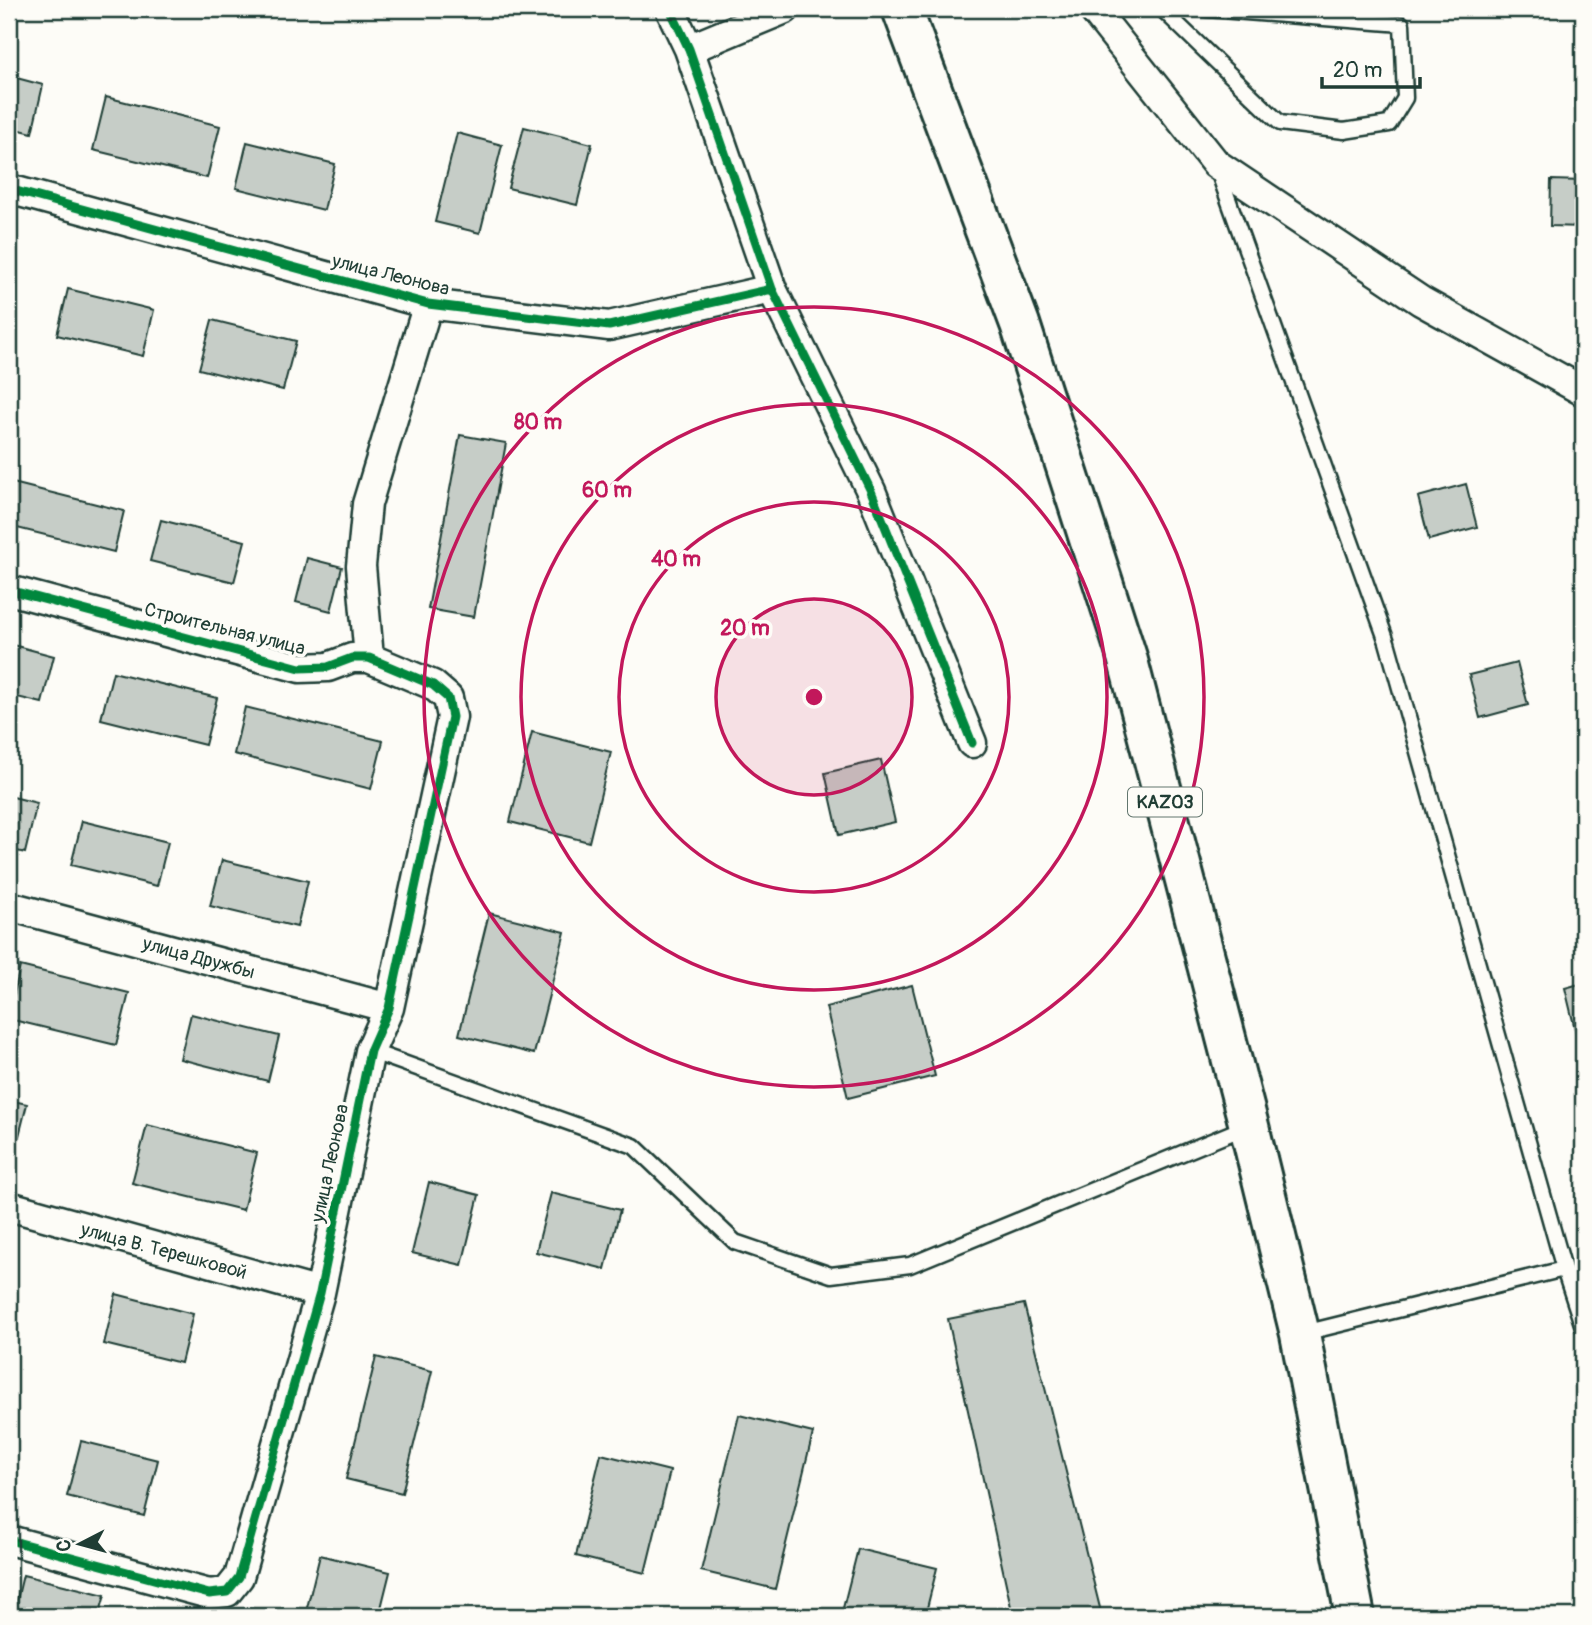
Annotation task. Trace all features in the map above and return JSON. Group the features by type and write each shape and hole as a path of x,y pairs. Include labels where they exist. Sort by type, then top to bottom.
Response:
{"highway":[{"name":"KАZ03","path":"902,9 1020,324 1123,644 1249,1126 1300,1334 1355,1616"}],"street":[{"path":"670,9 688,49 772,289 872,491 972,743"},
{"path":"688,49 785,9"},
{"path":"1093,9 1216,164 1421,301 1583,391"},
{"name":"улица Леонова","path":"9,189 428,304 609,326 772,289"},
{"name":"улица Леонова","path":"9,1539 209,1594 227,1592 239,1577 320,1293 370,1051 389,1008 452,717 449,698 433,685 369,658 361,566 367,504 428,304"},
{"name":"Строительная улица","path":"9,590 300,668 328,667 352,658 369,658"},
{"name":"улица Дружбы","path":"9,906 389,1008"},
{"name":"улица В. Терешковой","path":"9,1206 320,1293"}],"lane":[{"path":"1162,9 1280,123 1345,131 1389,124 1405,99 1402,24 1279,11 1207,9"},
{"path":"1216,164 1387,642 1564,1269 1583,1327"},
{"path":"370,1051 634,1146 735,1242 831,1275 910,1265 1249,1126"},
{"path":"1300,1334 1564,1269"}],"building":[{"path":"9,76 43,85 32,133 9,127"},
{"path":"106,97 220,126 207,178 93,150"},
{"path":"524,127 592,144 577,205 508,188"},
{"path":"457,133 502,145 480,233 435,222"},
{"path":"247,142 335,164 324,210 236,188"},
{"path":"1551,180 1583,181 1583,227 1550,226"},
{"path":"68,289 154,310 143,356 57,335"},
{"path":"212,320 296,341 283,390 199,369"},
{"path":"460,435 506,443 474,617 428,609"},
{"path":"9,482 124,511 114,552 9,526"},
{"path":"1466,484 1477,527 1429,540 1418,497"},
{"path":"161,520 245,541 234,582 150,561"},
{"path":"307,558 342,567 331,611 296,602"},
{"path":"9,644 54,656 42,703 9,695"},
{"path":"1517,663 1528,705 1480,718 1469,675"},
{"path":"113,672 217,698 205,745 101,719"},
{"path":"245,707 383,741 371,789 234,754"},
{"path":"532,732 611,752 589,842 510,822"},
{"path":"881,760 895,822 839,835 825,773"},
{"path":"9,796 37,803 25,853 9,849"},
{"path":"82,821 168,842 157,886 71,865"},
{"path":"222,860 308,881 297,927 210,906"},
{"path":"489,913 565,932 534,1054 459,1035"},
{"path":"20,966 129,993 116,1045 9,1019"},
{"path":"1583,983 1583,1054 1581,1054 1565,988"},
{"path":"912,985 935,1076 848,1098 826,1007"},
{"path":"191,1014 279,1036 268,1081 180,1059"},
{"path":"9,1100 27,1104 16,1148 9,1146"},
{"path":"147,1125 257,1153 243,1210 132,1183"},
{"path":"429,1182 479,1195 462,1265 412,1253"},
{"path":"551,1193 620,1210 605,1269 536,1252"},
{"path":"116,1294 193,1314 181,1363 104,1344"},
{"path":"1024,1304 1102,1616 1013,1616 948,1319"},
{"path":"376,1357 432,1371 402,1493 346,1479"},
{"path":"739,1415 813,1433 775,1589 701,1571"},
{"path":"81,1441 158,1460 144,1516 67,1496"},
{"path":"601,1454 670,1471 645,1573 576,1556"},
{"path":"858,1549 937,1568 925,1616 841,1616"},
{"path":"320,1555 390,1572 379,1616 305,1616"},
{"path":"23,1575 105,1595 99,1616 13,1616"}],"cycle path":[{"path":"670,9 689,49 772,289 871,491 972,743"},
{"path":"9,189 428,304 609,326 772,289"},
{"path":"9,590 300,668 328,667 352,658 369,658 433,685 448,698 452,717 389,1008 370,1051 320,1293 239,1577 227,1592 209,1594 9,1540"}]}
